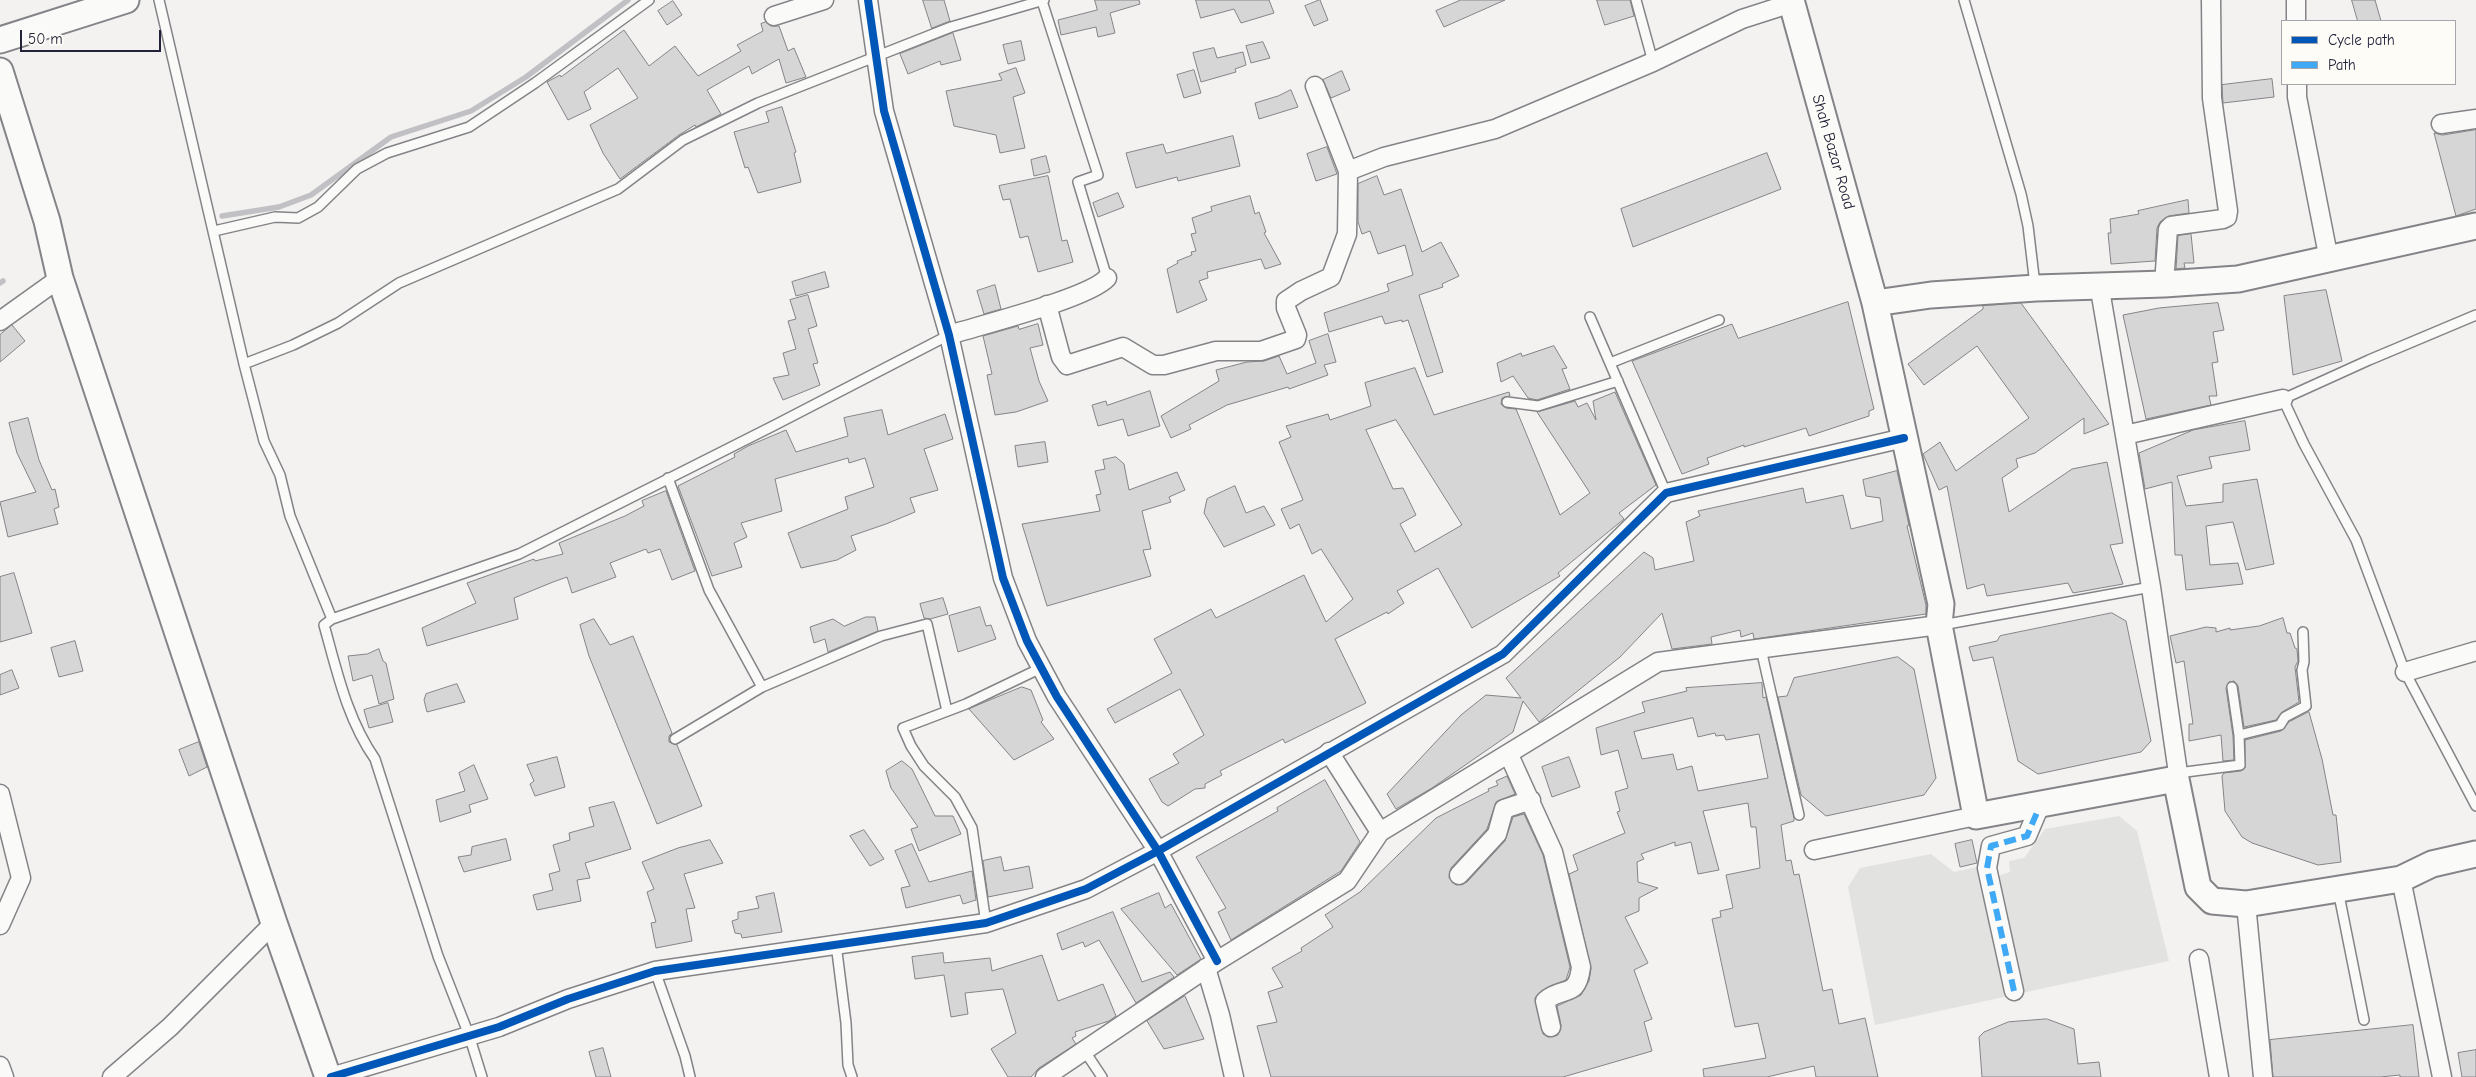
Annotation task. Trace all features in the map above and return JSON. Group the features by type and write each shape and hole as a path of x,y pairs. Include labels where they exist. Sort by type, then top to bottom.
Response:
{"main road":[{"path":"0,40 126,0"},
{"name":"Shah Bazar Road","path":"1795,1 1875,303 1941,604 1939,625 1976,816"},
{"path":"0,71 47,221 60,278 274,923 328,1077"},
{"path":"1875,303 1931,295 2036,288 2099,284 2164,284 2238,279 2476,226"},
{"path":"1976,816 2177,776 2198,887 2212,901 2246,904 2401,879 2432,864 2476,854"}],"street":[{"path":"774,16 824,0"},
{"path":"868,0 884,111 949,334 1004,578 1026,641 1057,697 1158,851 1211,964 1220,1016 1234,1077"},
{"path":"2164,284 2168,229 2171,226 2223,219 2227,217 2228,212 2212,98 2211,0"},
{"path":"2296,0 2296,20"},
{"path":"1348,171 1384,157 1495,129 1653,62 1742,19 1795,1"},
{"path":"2297,85 2297,97 2329,260"},
{"path":"1047,305 1061,357 1067,365 1124,347 1153,365 1164,365 1216,351 1261,352 1296,339 1297,335 1285,304 1286,301 1300,290 1331,277 1347,234 1348,171 1315,86"},
{"path":"2441,124 2476,119"},
{"path":"0,321 60,278"},
{"path":"949,334 1047,305 1101,285 1107,278"},
{"path":"2099,284 2151,587 2177,776"},
{"path":"2125,435 2284,399"},
{"path":"332,1077 499,1027 568,999 655,971 986,923 1086,889 1158,851 1503,654 1666,492 1904,438"},
{"path":"1045,1077 1211,964 1347,880 1380,832 1509,755 1658,662 1939,625"},
{"path":"2405,672 2476,651"},
{"path":"1329,752 1380,832"},
{"path":"1509,755 1553,852 1581,967 1579,982 1571,991 1545,1001 1550,1027"},
{"path":"0,794 21,878 0,925"},
{"path":"1458,875 1497,834 1504,809 1531,800"},
{"path":"2014,991 1987,868 1991,846 2027,836 2038,810"},
{"path":"1814,850 1976,816"},
{"path":"2401,879 2442,1077"},
{"path":"2246,904 2263,1077"},
{"path":"112,1077 170,1028 274,923"},
{"path":"2199,959 2220,1077"},
{"path":"0,1066 4,1077"}],"lane":[{"path":"160,0 244,364 264,441 280,475 290,516 332,619"},
{"path":"214,231 275,217 298,218 318,207 357,169 387,153 469,127 535,83 648,0"},
{"path":"244,364 293,345 338,323 399,283 618,189 682,140 758,103 951,27 1043,0 1098,175 1078,182 1107,278"},
{"path":"1636,0 1653,62"},
{"path":"1964,0 2021,194 2028,226 2036,288"},
{"path":"2476,315 2369,360 2284,399 2304,444 2356,540 2405,672 2476,806"},
{"path":"1590,316 1666,492"},
{"path":"1610,363 1719,320"},
{"path":"482,1077 469,1035 438,956 375,759 361,739 348,709 324,624 332,619 519,554 949,334"},
{"path":"1507,402 1538,406 1618,381"},
{"path":"668,478 710,590 762,687"},
{"path":"1939,625 2151,587"},
{"path":"675,739 762,687 881,636 927,624 947,711"},
{"path":"2239,734 2280,725 2285,717 2306,706 2302,670 2304,662 2303,632"},
{"path":"1761,649 1799,815"},
{"path":"986,923 972,828 956,797 924,766 911,746 903,728 1010,684 1041,668"},
{"path":"2177,776 2240,765 2239,734 2232,688"},
{"path":"2338,889 2364,1020"},
{"path":"836,944 846,1023 848,1065 852,1077"},
{"path":"655,971 685,1056 690,1077"},
{"path":"1084,1050 1102,1077"}],"shaded area":[{"path":"2119,816 2137,831 2169,961 1875,1025 1848,887 1860,868 1931,854 1954,872 1991,864 1995,877 2010,872 2009,861 2024,858 2045,829"}],"building":[{"path":"923,0 944,0 950,21 932,28"},
{"path":"1095,0 1139,0 1140,4 1110,13 1115,33 1098,37 1096,27 1061,35 1058,20 1097,10"},
{"path":"1196,0 1269,0 1274,13 1241,23 1234,9 1201,18"},
{"path":"1320,0 1328,20 1314,26 1305,6"},
{"path":"1461,0 1505,0 1444,27 1436,11"},
{"path":"1597,0 1630,0 1634,16 1605,25"},
{"path":"2352,0 2375,0 2381,20 2358,20"},
{"path":"673,1 682,15 667,25 658,11"},
{"path":"766,22 771,26 779,26 788,51 794,48 806,77 786,83 779,59 752,74 749,66 707,90 721,114 696,127 695,125 679,135 620,179 603,153 590,125 638,98 618,68 584,92 591,109 568,120 547,82 560,75 561,77 624,30 649,66 675,46 698,76 741,51 737,45 763,31 761,24"},
{"path":"953,33 961,60 941,65 940,61 908,74 900,54"},
{"path":"1021,41 1025,60 1008,64 1003,45"},
{"path":"1263,42 1270,58 1251,63 1246,46"},
{"path":"1214,48 1217,58 1243,52 1246,65 1235,69 1236,72 1201,82 1193,53"},
{"path":"1016,68 1025,93 1013,97 1025,148 1000,153 996,135 954,126 946,91 1002,80 999,74"},
{"path":"1194,70 1201,93 1184,98 1177,75"},
{"path":"1342,71 1350,90 1331,98 1323,80"},
{"path":"2272,79 2274,97 2223,103 2222,85"},
{"path":"1291,90 1298,107 1259,119 1255,103"},
{"path":"782,107 796,152 794,153 801,182 758,193 748,167 745,168 734,132 769,122 766,112"},
{"path":"2476,130 2476,209 2456,216 2434,133 2442,135"},
{"path":"1233,136 1240,166 1178,181 1177,177 1136,188 1126,153 1163,144 1166,153"},
{"path":"1327,147 1337,174 1316,181 1307,154"},
{"path":"1767,153 1781,189 1633,247 1621,209"},
{"path":"1046,156 1050,172 1034,176 1031,160"},
{"path":"1048,176 1062,241 1067,240 1073,262 1038,272 1028,236 1020,238 1010,199 1003,200 999,186"},
{"path":"1377,176 1384,195 1401,189 1422,252 1441,242 1459,276 1442,284 1443,287 1419,295 1443,372 1427,377 1408,320 1385,324 1382,316 1329,332 1324,313 1389,291 1387,284 1413,275 1405,245 1378,254 1370,231 1362,234 1358,222 1358,184"},
{"path":"1118,193 1124,207 1098,217 1093,203"},
{"path":"1250,196 1255,214 1259,212 1266,232 1264,233 1281,264 1265,269 1261,259 1207,272 1208,278 1199,281 1207,300 1177,313 1167,269 1178,263 1177,261 1192,255 1191,252 1196,251 1191,234 1196,233 1192,218 1212,211 1211,207"},
{"path":"2188,200 2189,213 2169,216 2160,222 2157,228 2155,261 2111,264 2108,233 2111,233 2110,219 2139,214 2138,211"},
{"path":"2191,234 2194,263 2184,263 2185,268 2176,269 2178,236"},
{"path":"825,272 829,287 796,296 792,282"},
{"path":"995,285 1001,309 984,314 977,291"},
{"path":"2326,290 2342,361 2293,375 2284,296"},
{"path":"808,295 817,326 808,329 818,363 813,364 820,385 783,400 773,378 789,375 783,353 796,349 788,321 796,319 790,300"},
{"path":"1848,302 1874,409 1869,411 1869,416 1809,436 1806,428 1744,447 1744,445 1707,458 1709,464 1682,474 1632,361 1732,324 1738,338"},
{"path":"2021,303 2109,424 2084,434 2084,418 2035,453 2016,459 2018,467 2002,478 2009,512 2072,469 2107,462 2123,543 2110,545 2123,584 2073,593 2068,583 1987,596 1984,584 1967,589 1947,486 1939,490 1923,454 1940,442 1956,471 2029,418 1977,346 1924,385 1908,364 1983,309 1983,306"},
{"path":"2218,303 2224,330 2213,332 2218,362 2212,363 2217,396 2209,396 2211,405 2146,419 2123,315 2159,308"},
{"path":"1038,324 1043,345 1030,348 1039,381 1048,401 1016,412 995,415 987,375 992,374 983,336 1018,326 1019,329"},
{"path":"12,325 25,341 0,362 0,335"},
{"path":"1328,334 1336,362 1324,365 1328,375 1289,389 1288,387 1227,405 1189,425 1191,429 1171,438 1161,416 1219,381 1216,370 1247,362 1264,361 1279,356 1287,374 1316,363 1309,341"},
{"path":"1554,346 1567,368 1562,369 1570,389 1537,400 1528,398 1513,376 1501,382 1497,363 1521,353 1522,356"},
{"path":"1415,368 1434,415 1509,392 1510,396 1502,398 1501,404 1506,408 1516,409 1560,515 1590,493 1537,412 1575,401 1578,407 1587,403 1596,420 1593,401 1615,392 1656,485 1619,513 1624,519 1558,573 1560,576 1472,628 1438,568 1397,591 1404,603 1388,614 1387,612 1335,639 1366,703 1285,743 1283,739 1220,771 1222,775 1205,784 1205,788 1195,789 1168,806 1162,802 1149,779 1179,763 1173,754 1204,735 1180,689 1115,723 1107,709 1172,673 1154,639 1211,609 1216,618 1304,575 1326,622 1353,599 1321,549 1312,554 1299,524 1290,529 1281,509 1303,500 1279,442 1291,437 1286,426 1328,414 1330,420 1371,406 1365,383","holes":["1396,420 1462,525 1415,552 1400,524 1416,515 1403,488 1393,489 1366,430"]},
{"path":"1150,391 1160,426 1128,436 1123,419 1098,426 1092,405 1106,401 1107,405"},
{"path":"882,410 888,435 945,414 953,439 924,449 938,490 910,498 915,512 851,536 856,550 837,560 801,568 788,533 848,509 845,497 874,487 865,458 849,463 848,458 775,479 782,511 741,523 747,537 734,543 742,567 712,576 678,486 735,457 734,454 748,446 786,430 796,452 848,436 844,418"},
{"path":"28,418 39,460 52,490 55,489 59,507 54,509 58,524 8,537 0,502 36,492 17,453 9,423"},
{"path":"2245,421 2250,450 2209,457 2212,468 2177,476 2186,506 2223,502 2223,484 2257,479 2274,564 2246,570 2233,522 2206,526 2210,565 2238,563 2243,584 2186,590 2182,555 2175,555 2172,482 2145,489 2139,453 2193,430"},
{"path":"1045,442 1048,462 1018,467 1015,446"},
{"path":"1116,457 1124,464 1129,490 1177,472 1185,490 1169,497 1171,502 1142,511 1151,549 1143,550 1151,576 1047,606 1022,524 1100,511 1096,495 1101,494 1095,471 1105,469 1103,460"},
{"path":"1897,471 1909,525 1907,526 1926,605 1926,614 1754,639 1753,633 1741,637 1740,630 1711,637 1712,644 1672,649 1662,613 1620,657 1539,722 1523,701 1513,732 1432,788 1396,809 1387,794 1461,715 1486,695 1521,698 1506,678 1644,552 1653,558 1655,570 1694,561 1686,522 1700,516 1698,511 1803,488 1806,503 1843,495 1851,529 1883,521 1880,498 1866,496 1863,480"},
{"path":"1235,486 1246,513 1264,506 1275,525 1224,547 1204,513 1207,499"},
{"path":"666,491 695,571 672,580 660,549 648,553 646,549 610,563 616,577 572,593 567,577 553,582 514,598 518,619 427,646 422,628 476,603 467,583 534,559 535,561 563,554 559,543 625,516 644,506 642,501"},
{"path":"14,573 32,633 0,642 0,577"},
{"path":"943,598 948,614 930,619 924,618 920,604"},
{"path":"980,607 986,626 991,625 996,639 958,652 949,616"},
{"path":"2112,613 2126,621 2151,741 2141,752 2038,774 2018,761 1993,657 1973,661 1969,647 1997,641 2000,636"},
{"path":"866,617 875,617 878,631 828,652 825,639 814,643 810,627 833,619 844,626"},
{"path":"2283,618 2287,633 2290,633 2297,649 2298,661 2295,667 2299,702 2282,712 2276,720 2244,727 2238,686 2234,681 2229,682 2226,688 2233,736 2234,760 2223,761 2221,735 2189,741 2189,724 2193,724 2184,661 2176,663 2170,636 2206,627 2216,628 2216,632 2230,628 2230,630 2259,626"},
{"path":"594,619 610,645 633,636 672,733 669,736 669,742 677,745 702,806 657,824 589,656 580,625"},
{"path":"75,641 83,671 59,677 51,648"},
{"path":"379,649 383,661 386,663 394,699 379,704 372,675 353,681 348,656 367,654"},
{"path":"1898,657 1914,669 1936,778 1924,795 1826,816 1801,795 1778,697 1787,696 1794,678"},
{"path":"12,670 19,688 0,695 0,675"},
{"path":"1762,683 1763,698 1766,697 1794,818 1794,821 1781,825 1786,861 1791,860 1794,875 1799,874 1823,991 1832,989 1839,1024 1865,1018 1878,1077 1816,1077 1814,1066 1767,1077 1704,1077 1703,1069 1766,1058 1758,1023 1735,1027 1712,919 1721,917 1720,911 1733,908 1726,875 1760,868 1756,827 1751,827 1748,803 1703,811 1719,870 1698,874 1691,842 1675,846 1675,842 1641,854 1644,859 1637,862 1638,882 1658,888 1639,898 1639,911 1625,917 1648,963 1634,970 1652,1019 1644,1022 1652,1051 1563,1077 1271,1077 1257,1026 1277,1022 1268,992 1283,987 1272,968 1302,951 1301,948 1333,927 1325,915 1360,892 1436,818 1489,791 1488,789 1498,785 1496,781 1507,776 1515,794 1496,802 1487,829 1451,868 1449,878 1456,885 1467,882 1505,841 1513,817 1524,814 1543,855 1570,967 1566,980 1546,988 1535,998 1543,1034 1548,1037 1558,1035 1561,1025 1557,1006 1581,995 1589,981 1591,969 1569,874 1578,870 1573,855 1625,833 1617,812 1620,811 1615,792 1628,788 1618,750 1601,755 1596,728 1645,712 1642,702 1687,691 1686,688","holes":["1693,718 1698,737 1715,733 1716,736 1724,735 1726,740 1759,734 1768,778 1698,791 1692,766 1677,770 1673,754 1642,759 1634,732"]},
{"path":"457,684 465,702 427,712 424,700 426,694"},
{"path":"1022,687 1031,690 1043,720 1041,722 1054,739 1014,760 969,709"},
{"path":"388,703 393,722 369,728 364,710"},
{"path":"2309,712 2322,759 2333,815 2336,815 2341,862 2318,865 2252,843 2242,837 2225,811 2222,776 2224,773 2241,771 2245,768 2245,740 2281,731 2289,722"},
{"path":"199,742 207,767 189,776 179,750"},
{"path":"557,757 565,787 535,796 530,784 534,781 527,765"},
{"path":"1569,757 1580,787 1552,797 1542,767"},
{"path":"902,761 912,769 935,816 953,816 961,834 919,851 911,829 918,827 891,788 886,771"},
{"path":"474,765 488,799 469,805 471,812 440,822 436,800 465,791 459,773"},
{"path":"1325,780 1360,842 1341,871 1231,940 1218,912 1226,908 1196,857 1278,811 1277,808"},
{"path":"614,802 631,849 585,863 590,878 577,880 581,901 537,910 533,895 553,890 549,874 560,871 553,845 570,840 569,833 594,826 589,808"},
{"path":"864,830 884,859 870,866 850,836"},
{"path":"506,839 511,860 464,872 458,857 471,855 472,847"},
{"path":"710,840 723,863 684,874 695,908 686,909 692,941 656,948 651,923 656,922 647,892 654,889 642,862 678,848"},
{"path":"1972,840 1977,863 1960,867 1955,844"},
{"path":"912,844 929,882 972,871 976,900 963,904 960,895 906,908 901,888 910,886 895,851"},
{"path":"1001,857 1004,871 1029,866 1033,888 988,897 983,861"},
{"path":"774,893 782,932 742,938 741,934 735,933 732,921 738,919 738,912 759,908 756,897"},
{"path":"1159,893 1165,908 1171,904 1201,959 1177,975 1121,909"},
{"path":"1113,912 1142,982 1170,972 1174,977 1136,1003 1099,940 1085,947 1083,942 1062,950 1057,934"},
{"path":"943,953 944,963 990,958 992,971 1042,955 1058,1001 1103,984 1116,1016 1109,1021 1075,1032 1076,1036 1072,1038 1076,1044 1039,1068 1031,1077 1008,1077 991,1049 1016,1033 1003,989 965,993 968,1014 951,1017 944,975 915,979 912,957"},
{"path":"1185,996 1204,1039 1164,1049 1147,1021"},
{"path":"2047,1019 2074,1029 2078,1064 2099,1062 2101,1077 1982,1077 1979,1037 1984,1032 2008,1022"},
{"path":"2413,1025 2419,1077 2400,1077 2400,1075 2380,1077 2273,1077 2270,1040"},
{"path":"603,1048 611,1077 596,1077 589,1052"},
{"path":"2476,1050 2476,1077 2462,1077 2458,1053"}],"waterway":[{"path":"222,216 279,207 311,195 391,137 471,111 526,77 628,0"}],"marked path":[{"path":"2014,991 1987,868 1991,846 2027,836 2038,810"}],"cycle path":[{"path":"868,0 884,111 949,335 1003,578 1027,641 1057,697 1158,851 1217,961"},
{"path":"331,1077 499,1027 568,999 655,971 986,923 1086,889 1158,851 1503,654 1666,493 1904,438"}]}
